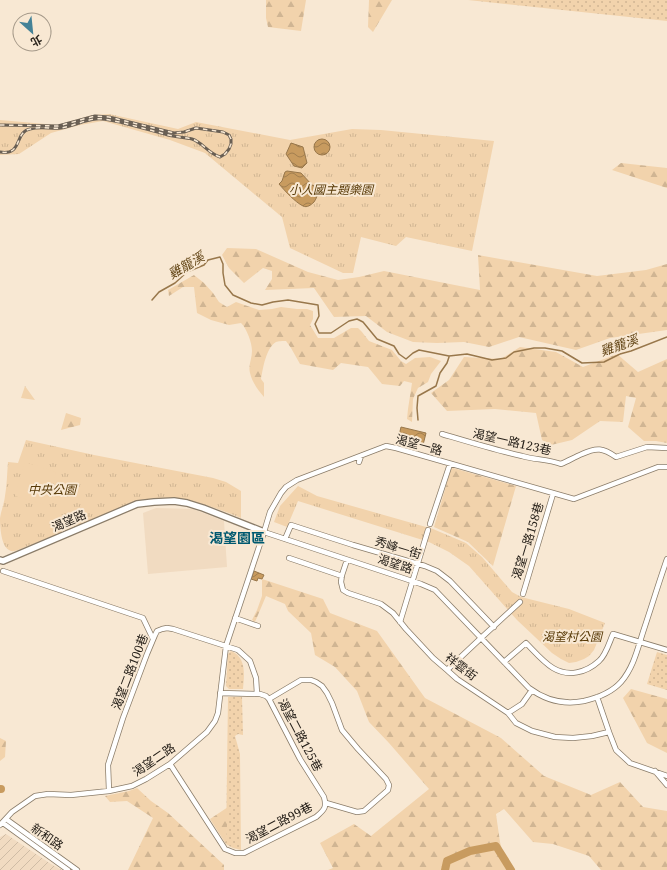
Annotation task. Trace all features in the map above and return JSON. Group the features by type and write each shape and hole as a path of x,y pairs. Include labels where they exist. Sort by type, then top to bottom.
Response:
{"street":[{"name":"渴望一路123巷","path":"442,434 497,450 561,464 592,450 600,449 609,452 616,457 647,447 667,448"},
{"name":"渴望一路","path":"226,646 270,512 286,487 297,480 333,468 386,446 390,449 403,451 450,464 576,501 658,467 667,467"},
{"path":"359,462 360,456"},
{"path":"430,524 450,464"},
{"name":"渴望一路158巷","path":"525,591 553,494"},
{"name":"渴望路","path":"0,560 3,561 137,504 174,501 187,503 264,532 435,590 532,690 538,695 551,700 568,703 597,697 606,693 621,682 632,664 667,559"},
{"name":"秀峰一街","path":"285,539 291,525 437,571 450,581 494,627"},
{"path":"400,622 428,530"},
{"path":"289,558 342,576 347,560"},
{"path":"3,571 143,618 153,639"},
{"name":"祥雲街","path":"342,576 341,582 344,590 348,593 381,604 393,613 433,658 457,679 508,713 516,723 532,731 555,737 574,738 609,732"},
{"path":"447,670 520,602"},
{"path":"235,618 258,626"},
{"name":"渴望二路100巷","path":"109,791 108,765 122,718 155,634 162,628 167,628 238,650 250,661 256,678 257,694"},
{"path":"504,662 526,643 552,668 561,672 573,673 586,670 599,661 613,634 667,650"},
{"name":"渴望二路","path":"3,823 12,812 35,796 48,794 71,795 109,791 132,786 170,764 207,732 215,721 218,713 226,646"},
{"name":"渴望二路99巷","path":"170,764 226,849 236,853 244,853 316,817 325,809 326,803 357,812 364,811 388,790 389,785 386,779 342,730 327,693 322,686 311,680 301,680 269,699"},
{"path":"508,713 522,704 532,690"},
{"name":"渴望二路125巷","path":"220,694 257,694 266,696 269,699 300,759 324,797 326,803"},
{"path":"597,697 616,750 630,763 667,776"},
{"path":"655,771 667,785"},
{"name":"新和路","path":"3,823 68,870"},
{"name":"新和路","path":"3,823 77,870"}],"shaded area":[{"path":"156,508 193,509 224,521 227,567 148,574 143,513"},
{"path":"6,834 62,870 0,870 0,837"}],"green space":[{"path":"266,0 306,0 301,31 268,27 266,18"},
{"path":"369,0 392,0 373,32 368,27"},
{"path":"468,0 667,0 667,21"},
{"name":"小人國主題樂園","path":"109,114 178,129 196,122 290,140 352,129 381,130 494,141 472,251 406,237 396,246 361,237 353,273 343,273 290,248 282,217 205,153 170,140 103,121 80,125 51,133 19,154 0,155 0,120 57,125 92,115"},
{"path":"621,163 667,168 667,188 612,170"},
{"path":"227,248 256,249 308,272 338,280 384,271 480,290 478,255 597,276 646,270 667,264 667,330 610,338 576,350 519,337 489,347 464,342 413,342 387,332 366,316 334,317 314,288 265,290 272,279 272,271 263,268 244,283 229,268 222,255"},
{"path":"194,275 204,283 219,302 227,307 236,302 259,310 281,307 307,309 313,311 313,319 310,325 318,338 334,338 351,328 358,328 369,341 392,350 401,361 406,364 415,358 430,357 441,361 431,374 428,382 418,388 413,399 412,422 407,419 412,383 404,381 400,386 382,384 368,367 341,363 333,370 300,364 286,341 276,342 267,353 261,379 264,383 264,397 251,376 249,367 252,348 247,332 241,323 229,325 211,320 197,313 194,287 183,287 169,296 168,290"},
{"path":"520,347 556,352 583,367 617,354 638,372 667,359 667,443 644,441 628,427 636,398 626,396 623,422 600,421 572,440 551,445 542,440 536,413 495,409 447,411 431,393 449,380 464,357 501,359"},
{"path":"25,386 35,400 21,398"},
{"path":"66,413 81,418 80,425 61,430"},
{"name":"中央公園","path":"26,440 213,478 226,482 241,491 241,518 193,502 167,498 142,500 18,550 10,551 4,544 0,515 6,492 8,462 18,463"},
{"path":"25,462 56,472 46,505 15,496"},
{"path":"453,468 516,486 493,566 468,542 434,527 451,469"},
{"name":"渴望村公園","path":"298,486 317,496 433,529 466,543 482,557 512,592 521,597 569,609 605,623 594,650 589,656 576,662 569,663 561,659 552,653 517,620 469,566 449,552 429,542 298,501 287,527 274,522 280,506"},
{"path":"262,579 323,599 330,613 377,631 425,698 501,738 544,776 591,795 620,782 643,807 667,811 667,870 601,870 589,856 553,844 533,842 504,809 496,814 500,842 507,870 328,870 333,868 320,843 354,824 371,836 429,789 369,722 357,691 335,667 315,655 311,633 288,611 285,604 266,596 255,622 252,620 262,596"},
{"path":"231,651 240,658 242,662 244,673 243,689 229,689 226,686 228,654"},
{"path":"657,652 667,655 667,690 647,684"},
{"path":"631,689 667,699 667,753 647,743 623,698"},
{"path":"228,697 242,697 243,735 238,734 235,736 240,754 241,850 226,844"},
{"path":"0,738 6,741 5,757 0,761"},
{"path":"137,788 151,801 168,813 224,865 224,870 128,870 153,818 127,801 110,802 105,796"},
{"path":"228,807 226,844 210,819"}],"water":[{"path":"322,139 329,144 330,147 325,154 322,155 315,150 314,147 319,140"},
{"path":"291,143 303,147 307,163 302,168 294,166 286,154"},
{"path":"287,171 301,173 312,185 317,187 318,193 312,204 306,207 303,206 290,196 279,184"},
{"path":"401,427 426,433 423,445 398,440"},
{"path":"254,571 264,575 262,579 258,578 257,581 251,579"}],"waterway":[{"name":"雞籠溪","path":"152,300 159,292 175,283 187,272 204,265 208,260 220,257 223,264 225,285 233,295 251,303 262,305 288,300 318,305 319,316 315,324 319,333 331,333 349,321 357,319 363,322 377,339 394,346 399,354 406,359 419,350 449,356 467,354 492,360 506,358 514,352 534,348 545,348 562,351 582,363 604,362 620,354 667,337"},
{"path":"418,420 418,396 436,386 440,373 449,357"},
{"path":"445,870 447,861 470,851 496,846 511,870"}],"railway":[{"path":"0,125 58,126 95,116 109,117 174,133 184,132 196,128 223,132 229,135 231,139 229,149 220,157 212,153 196,140 171,136 120,122 99,119 61,128 30,129 22,134 12,151 0,152"}],"district":[{"name":"渴望園區","path":"237,538"}]}
